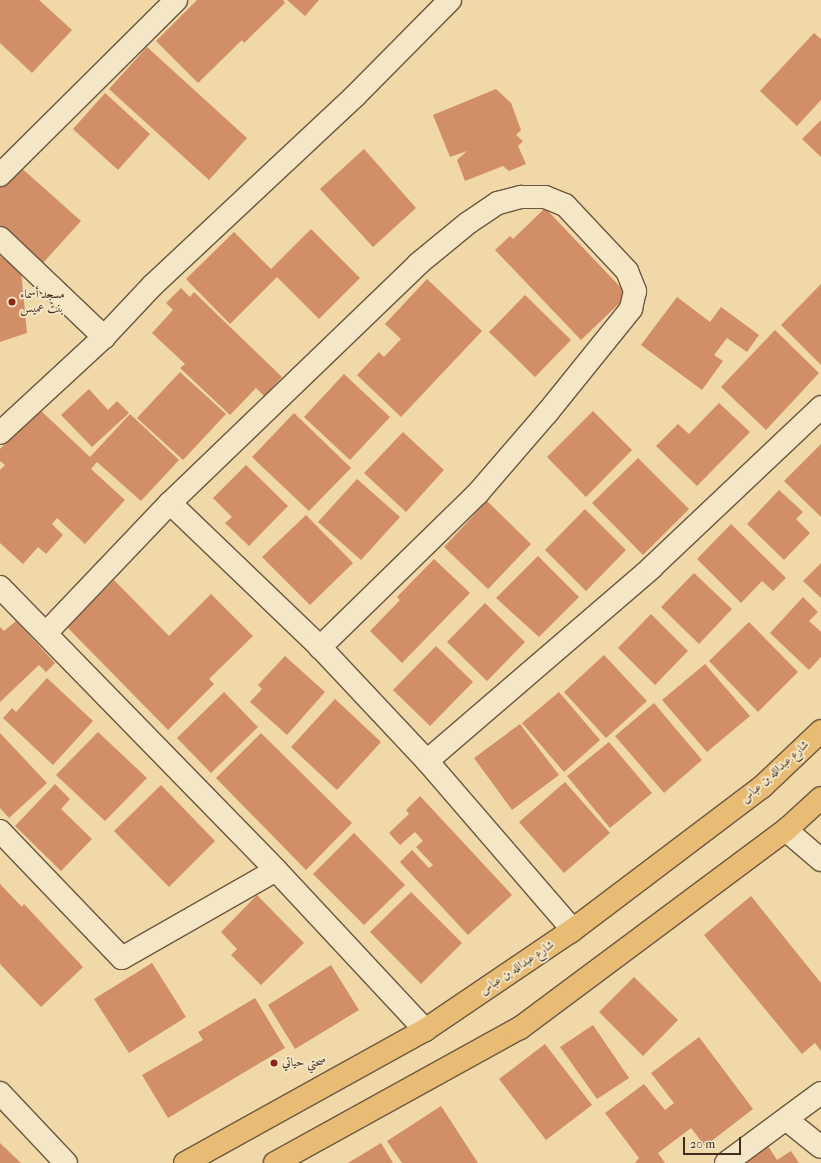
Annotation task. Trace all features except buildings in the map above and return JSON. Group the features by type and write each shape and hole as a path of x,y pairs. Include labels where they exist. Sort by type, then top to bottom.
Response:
{"main road":[{"name":"شارع عبدالله بن عباس","path":"185,1163 425,1030 573,930 762,787 821,731"},
{"path":"275,1163 520,1028 818,806"}],"street":[{"path":"0,174 176,0"},
{"path":"0,433 104,337 153,285 355,96 450,0"},
{"path":"46,632 170,502 418,264 468,223 498,203 521,197 545,197 565,205 627,271 635,291 630,309 547,413 478,492 320,647"},
{"path":"0,238 104,337"},
{"path":"428,761 651,568 821,407"},
{"path":"170,502 320,647 428,761 573,930"},
{"path":"0,587 46,632 276,870 425,1030"},
{"path":"786,830 821,860"},
{"path":"0,831 122,958 276,870"},
{"path":"0,1093 66,1163"},
{"path":"726,1163 787,1120 821,1093"},
{"path":"787,1120 821,1147"}],"place":[{"name":"مسجد أسماء بنت عميس","path":"12,302"},
{"name":"صحتي حياتي","path":"274,1063"}]}
